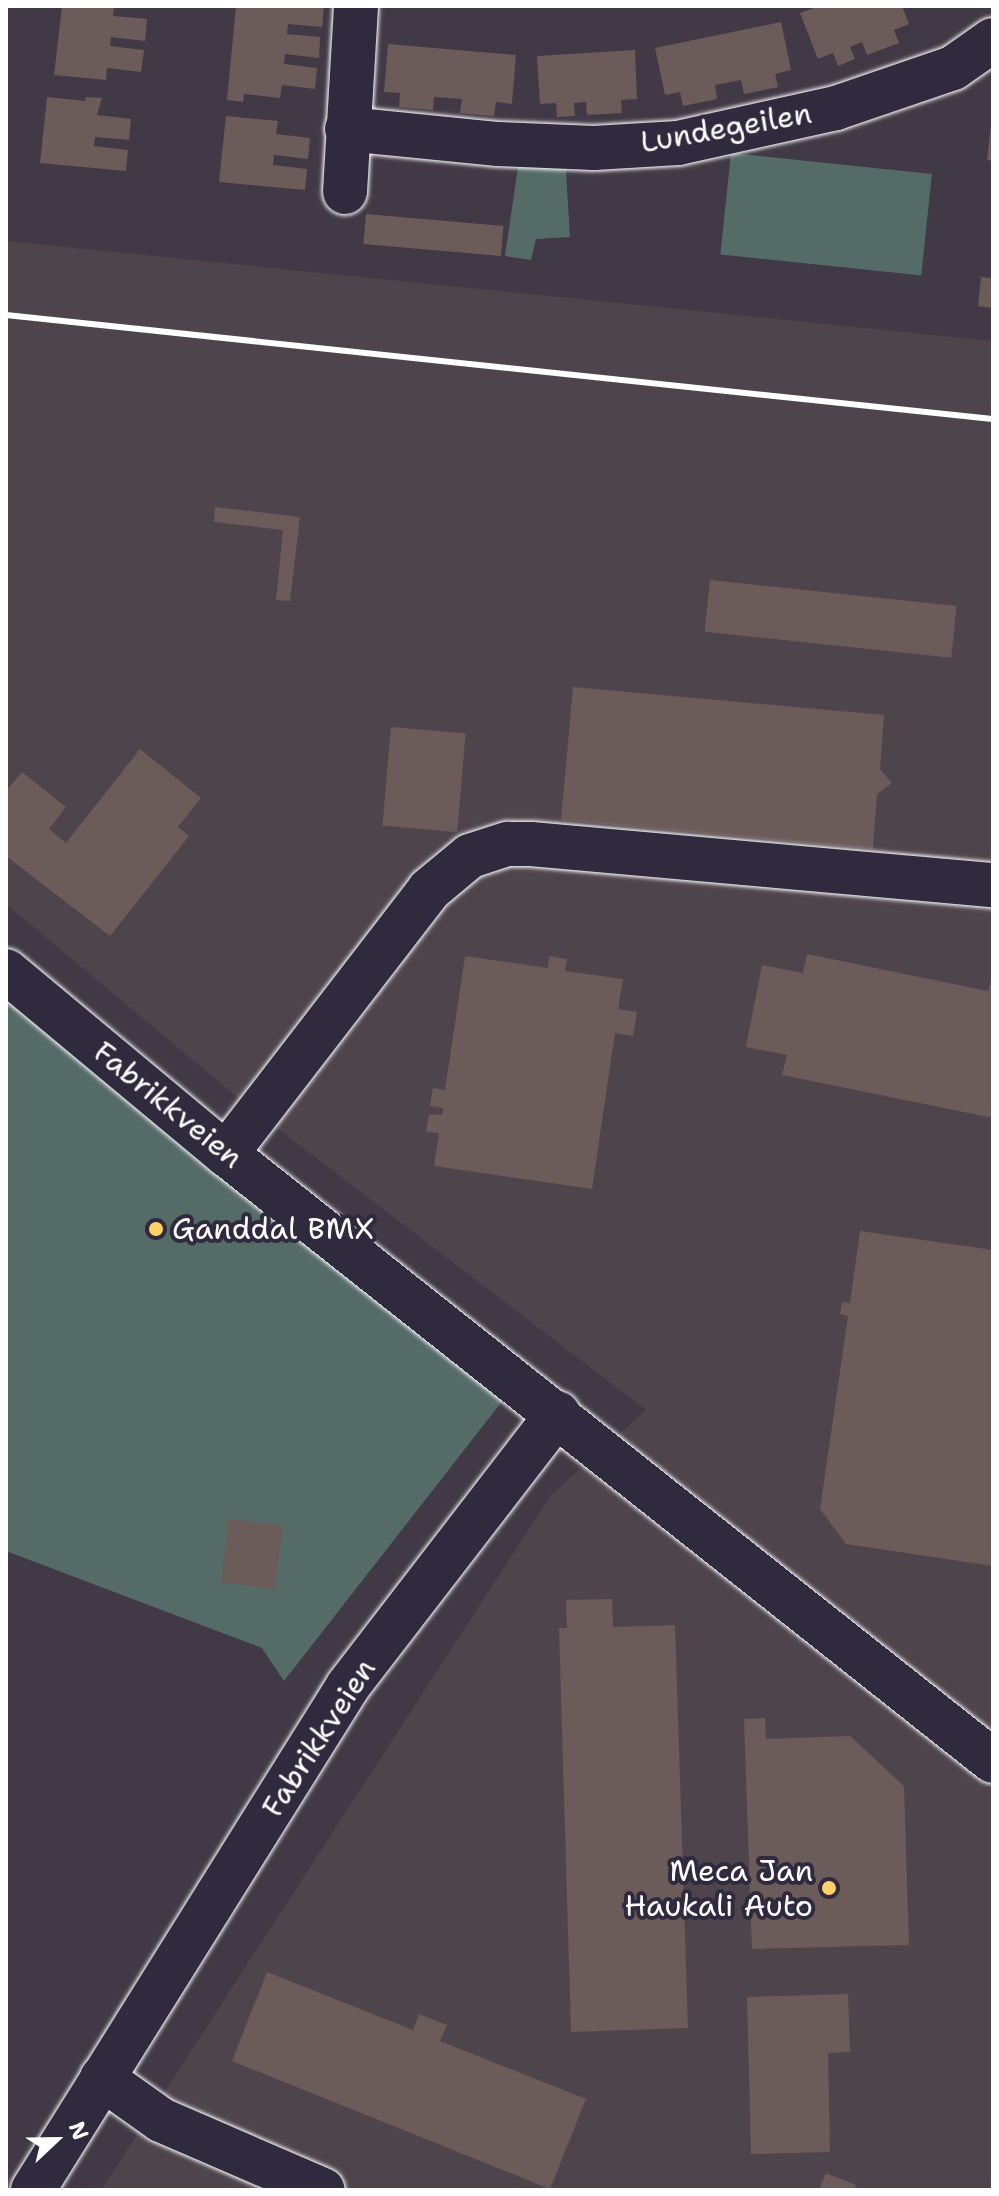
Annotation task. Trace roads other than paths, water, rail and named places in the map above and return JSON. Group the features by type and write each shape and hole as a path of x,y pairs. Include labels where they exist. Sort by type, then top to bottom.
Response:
{"street":[{"path":"345,192 356,6"},
{"name":"Lundegeilen","path":"347,129 578,147 678,143 836,108 953,68 993,40"},
{"path":"226,1154 429,890 470,856 508,844 531,844 898,874 993,885"},
{"name":"Fabrikkveien","path":"6,971 226,1154 558,1413 993,1761"},
{"name":"Fabrikkveien","path":"33,2190 348,1686 558,1413"},
{"path":"102,2078 161,2120 323,2190"}],"railway":[{"path":"6,315 993,419"}],"place":[{"name":"Ganddal BMX","path":"156,1229"},
{"name":"Meca Jan Haukali Auto","path":"829,1888"}]}
